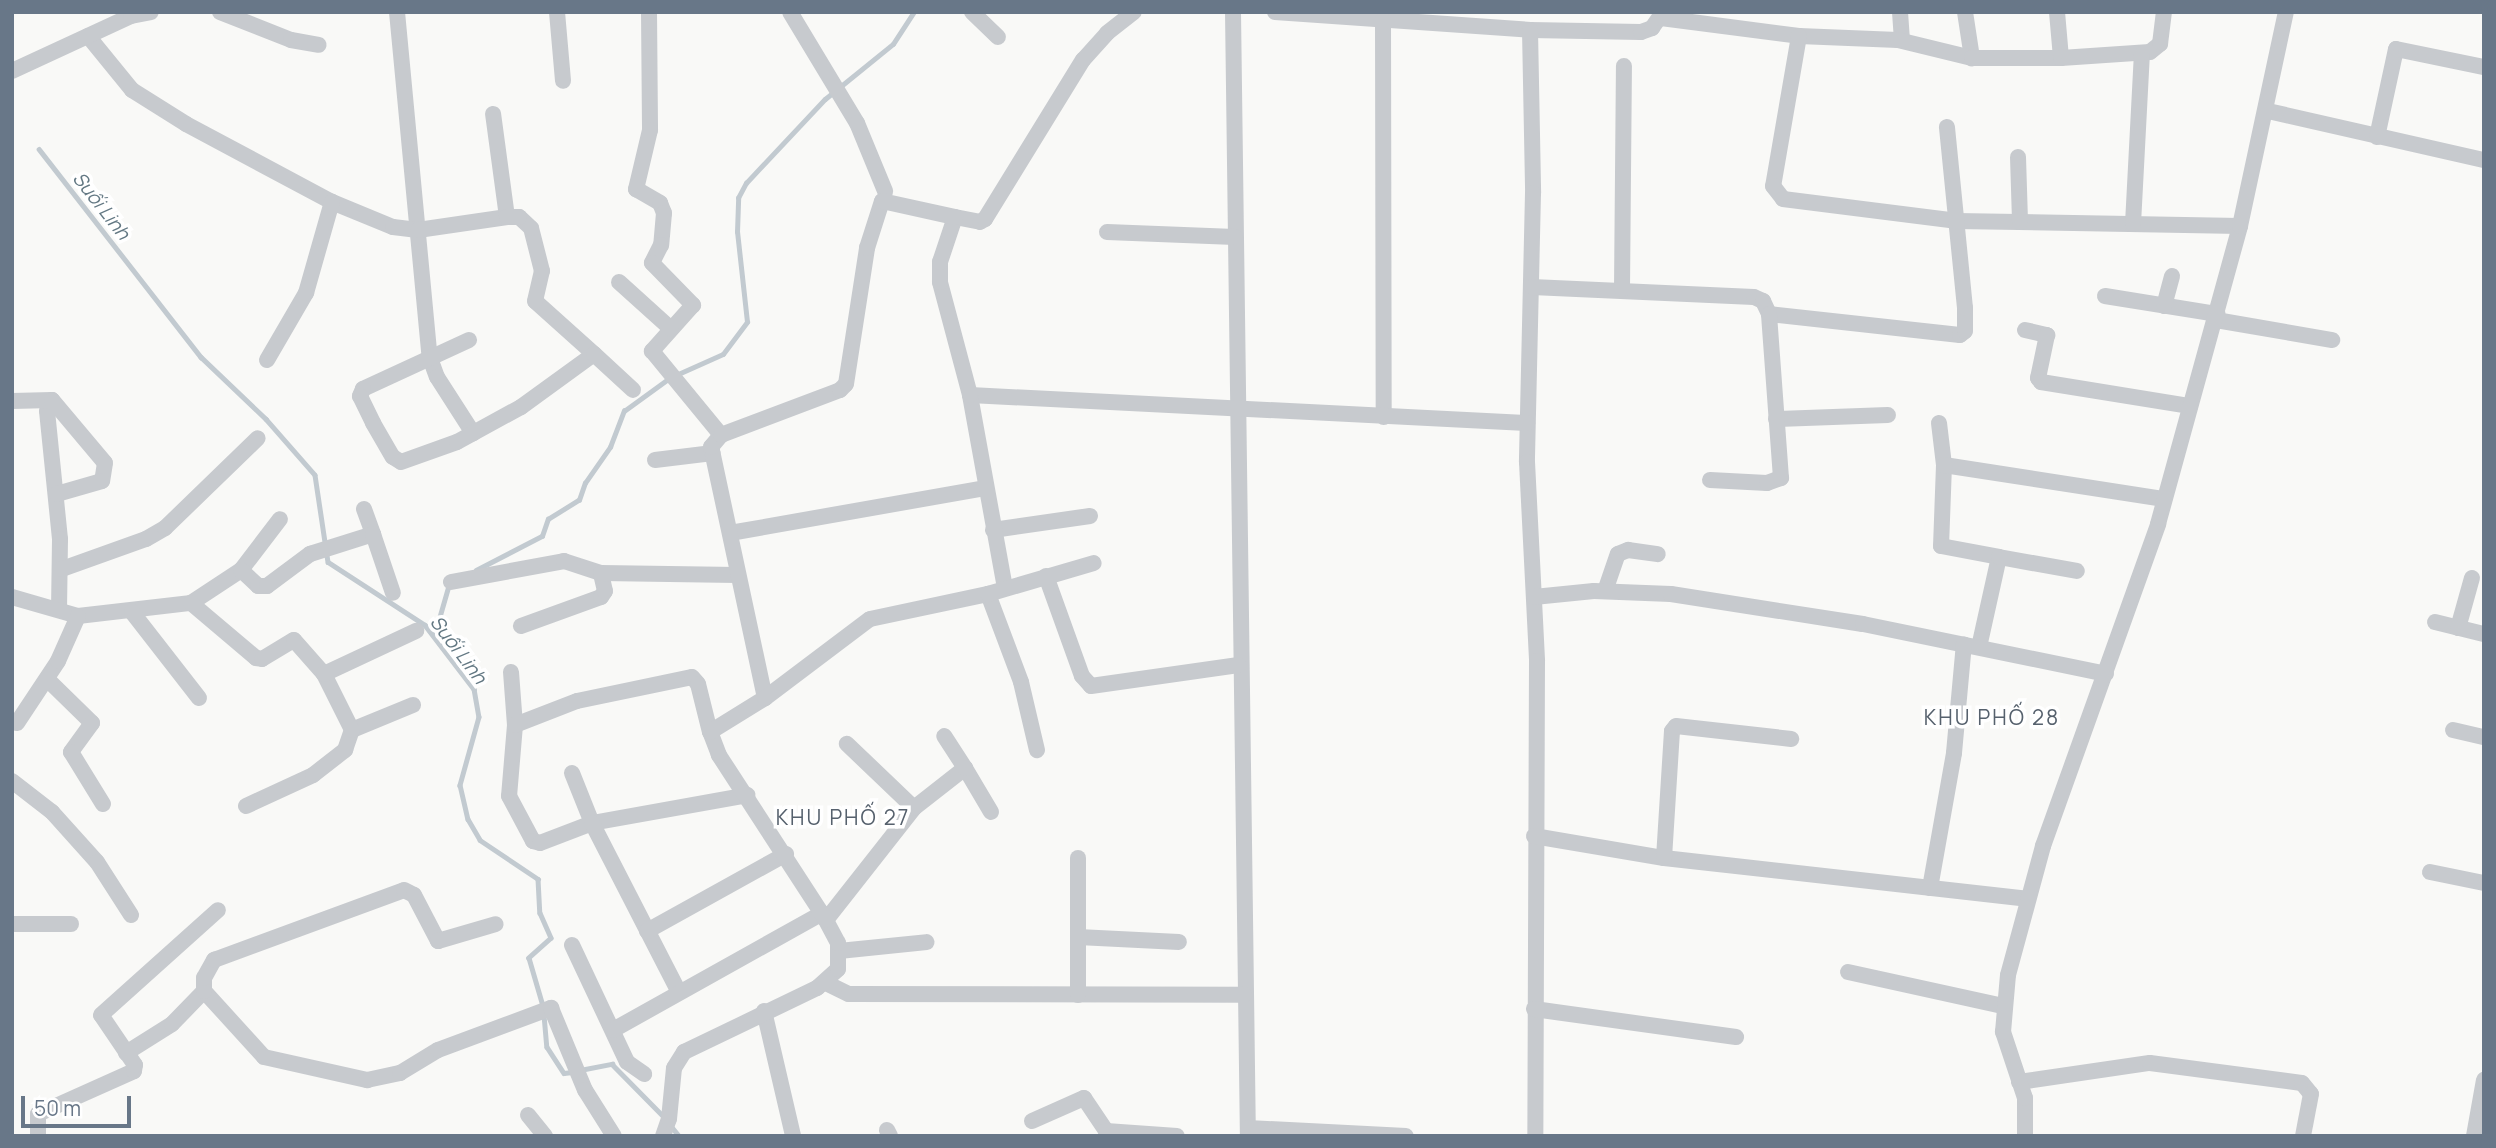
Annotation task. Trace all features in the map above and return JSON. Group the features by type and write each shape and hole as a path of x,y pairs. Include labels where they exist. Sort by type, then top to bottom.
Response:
{"street":[{"path":"12,71 131,16 152,12"},
{"path":"220,12 291,40 319,45"},
{"path":"397,12 430,358 473,433"},
{"path":"557,12 563,80"},
{"path":"649,12 650,130 636,189 660,203 664,213 661,245 652,263 693,305 652,351 720,435"},
{"path":"790,12 837,88 885,191"},
{"path":"972,12 998,37"},
{"path":"765,698 712,447 720,435 840,390 846,384 867,248 882,201 955,218 980,222 985,219 1083,60 1107,33 1134,12"},
{"path":"1233,12 1240,410 1239,664 1248,1132 1406,1136"},
{"path":"1276,12 1531,30 1641,32 1662,15 1799,36 1902,40 1972,58 2142,54 2160,44 2164,12"},
{"path":"1900,12 1902,40"},
{"path":"1965,12 1972,58"},
{"path":"2057,12 2061,58"},
{"path":"2025,1136 2027,1107 2003,1032 2002,1006 2026,899 2106,674 2164,499 2217,317 2240,226 2268,111 2286,12"},
{"path":"1383,20 1384,417"},
{"path":"1531,30 1532,287 1527,424 1534,597 1535,1136"},
{"path":"88,36 132,90 186,124 375,222 418,230 507,216 519,217 531,228 542,271 535,301 633,390"},
{"path":"1799,36 1773,186 1776,194 1795,204 1956,221 2240,226"},
{"path":"2378,137 2396,49 2484,67"},
{"path":"2133,224 2142,54"},
{"path":"1622,289 1624,66"},
{"path":"2268,111 2484,160"},
{"path":"493,114 507,216"},
{"path":"1769,314 1960,335 1965,331 1947,127"},
{"path":"2018,157 2020,222"},
{"path":"267,360 306,293 332,202"},
{"path":"955,218 940,262 940,282 970,395 1005,588"},
{"path":"1107,232 1235,237"},
{"path":"2164,306 2172,276"},
{"path":"619,282 671,329"},
{"path":"1532,287 1622,289 1754,297 1763,301 1769,314 1782,467 1777,482 1710,480"},
{"path":"2105,296 2332,340"},
{"path":"2025,331 2047,335 2038,378 2041,382 2190,406"},
{"path":"469,340 363,389 360,396 373,423 393,457 401,462 473,433 521,407 594,354"},
{"path":"970,395 1527,424"},
{"path":"12,401 52,400"},
{"path":"52,400 47,411 57,494 62,569 59,609"},
{"path":"52,400 105,463 102,481 57,494"},
{"path":"1776,419 1888,415"},
{"path":"1939,423 1944,465 1941,546 2077,571"},
{"path":"62,569 146,540 165,528 258,438"},
{"path":"656,460 713,453"},
{"path":"1944,465 2164,499"},
{"path":"730,533 986,488"},
{"path":"364,509 393,593"},
{"path":"993,530 1090,516"},
{"path":"12,597 78,616 132,612 191,603 241,570 280,519"},
{"path":"241,570 262,588 310,554 332,550 373,534"},
{"path":"1605,591 1618,554 1628,550 1658,554"},
{"path":"1930,888 1972,645 1999,557"},
{"path":"451,582 564,561 601,573 737,575"},
{"path":"710,732 765,698 870,619 988,594 1094,564"},
{"path":"520,626 601,597 605,591 601,573"},
{"path":"1046,576 1082,676 1091,686 1239,664"},
{"path":"2458,628 2472,578"},
{"path":"1534,597 1605,591 1671,594 1780,610 1972,645 2106,674"},
{"path":"988,594 1021,682 1037,750"},
{"path":"191,603 256,658 261,659 294,640 324,674 352,730 345,750 331,765 246,806"},
{"path":"132,612 199,698"},
{"path":"17,723 47,679 78,616"},
{"path":"2435,622 2484,634"},
{"path":"324,674 416,631"},
{"path":"511,672 515,725 509,796 528,837 540,843 592,823 747,795"},
{"path":"515,725 577,701 692,677 698,684 710,732 824,916 839,951 838,969 826,983 684,1052 674,1068 669,1119 663,1136"},
{"path":"47,679 92,723 71,752 103,804"},
{"path":"352,730 413,705"},
{"path":"1664,858 1672,731 1676,726 1791,739"},
{"path":"2453,730 2484,737"},
{"path":"944,736 991,812"},
{"path":"847,744 914,808"},
{"path":"613,1030 824,916 914,808 965,768"},
{"path":"572,773 592,823 679,992"},
{"path":"12,781 52,812 97,862 131,915"},
{"path":"1534,836 1664,858 2026,899"},
{"path":"647,930 786,854"},
{"path":"1078,858 1078,995"},
{"path":"2430,872 2484,883"},
{"path":"496,924 438,941 414,895 404,890 214,960 204,978 204,991 264,1057 367,1080 400,1073 438,1050 551,1008 581,1080 614,1136"},
{"path":"38,1136 38,1114 134,1071 135,1065 102,1021 104,1010 218,910"},
{"path":"12,924 71,924"},
{"path":"1078,937 1179,943"},
{"path":"839,951 927,942"},
{"path":"572,945 627,1062 645,1074"},
{"path":"1848,972 2002,1006"},
{"path":"826,983 849,994 1244,995"},
{"path":"126,1053 172,1024 204,991"},
{"path":"1534,1009 1736,1037"},
{"path":"764,1011 793,1136"},
{"path":"2019,1082 2150,1063 2302,1083 2311,1094 2303,1136"},
{"path":"2474,1136 2484,1080"},
{"path":"1032,1121 1084,1098 1106,1131 1177,1136"},
{"path":"528,1115 545,1136"}],"waterway":[{"path":"676,375 723,354 747,322 737,232 738,198 746,183 825,99 893,44 914,12"},
{"name":"Suối Linh","path":"39,149 201,357 266,419 315,475 328,562 425,625 474,689 479,717 460,785 468,819 480,840 538,879 540,913 551,938 529,958 543,1006"},
{"path":"476,570 542,536 548,519 579,500 585,483 610,447 624,411 668,379"},
{"path":"434,636 449,584"},
{"name":"Suối Linh","path":"544,1015 547,1047 564,1073 572,1072"},
{"name":"Suối Linh","path":"580,1070 612,1064 664,1117"},
{"name":"Suối Linh","path":"671,1126 679,1136"}],"district":[{"name":"KHU PHỐ 28","path":"1992,717"},
{"name":"KHU PHỐ 27","path":"843,817"}]}
